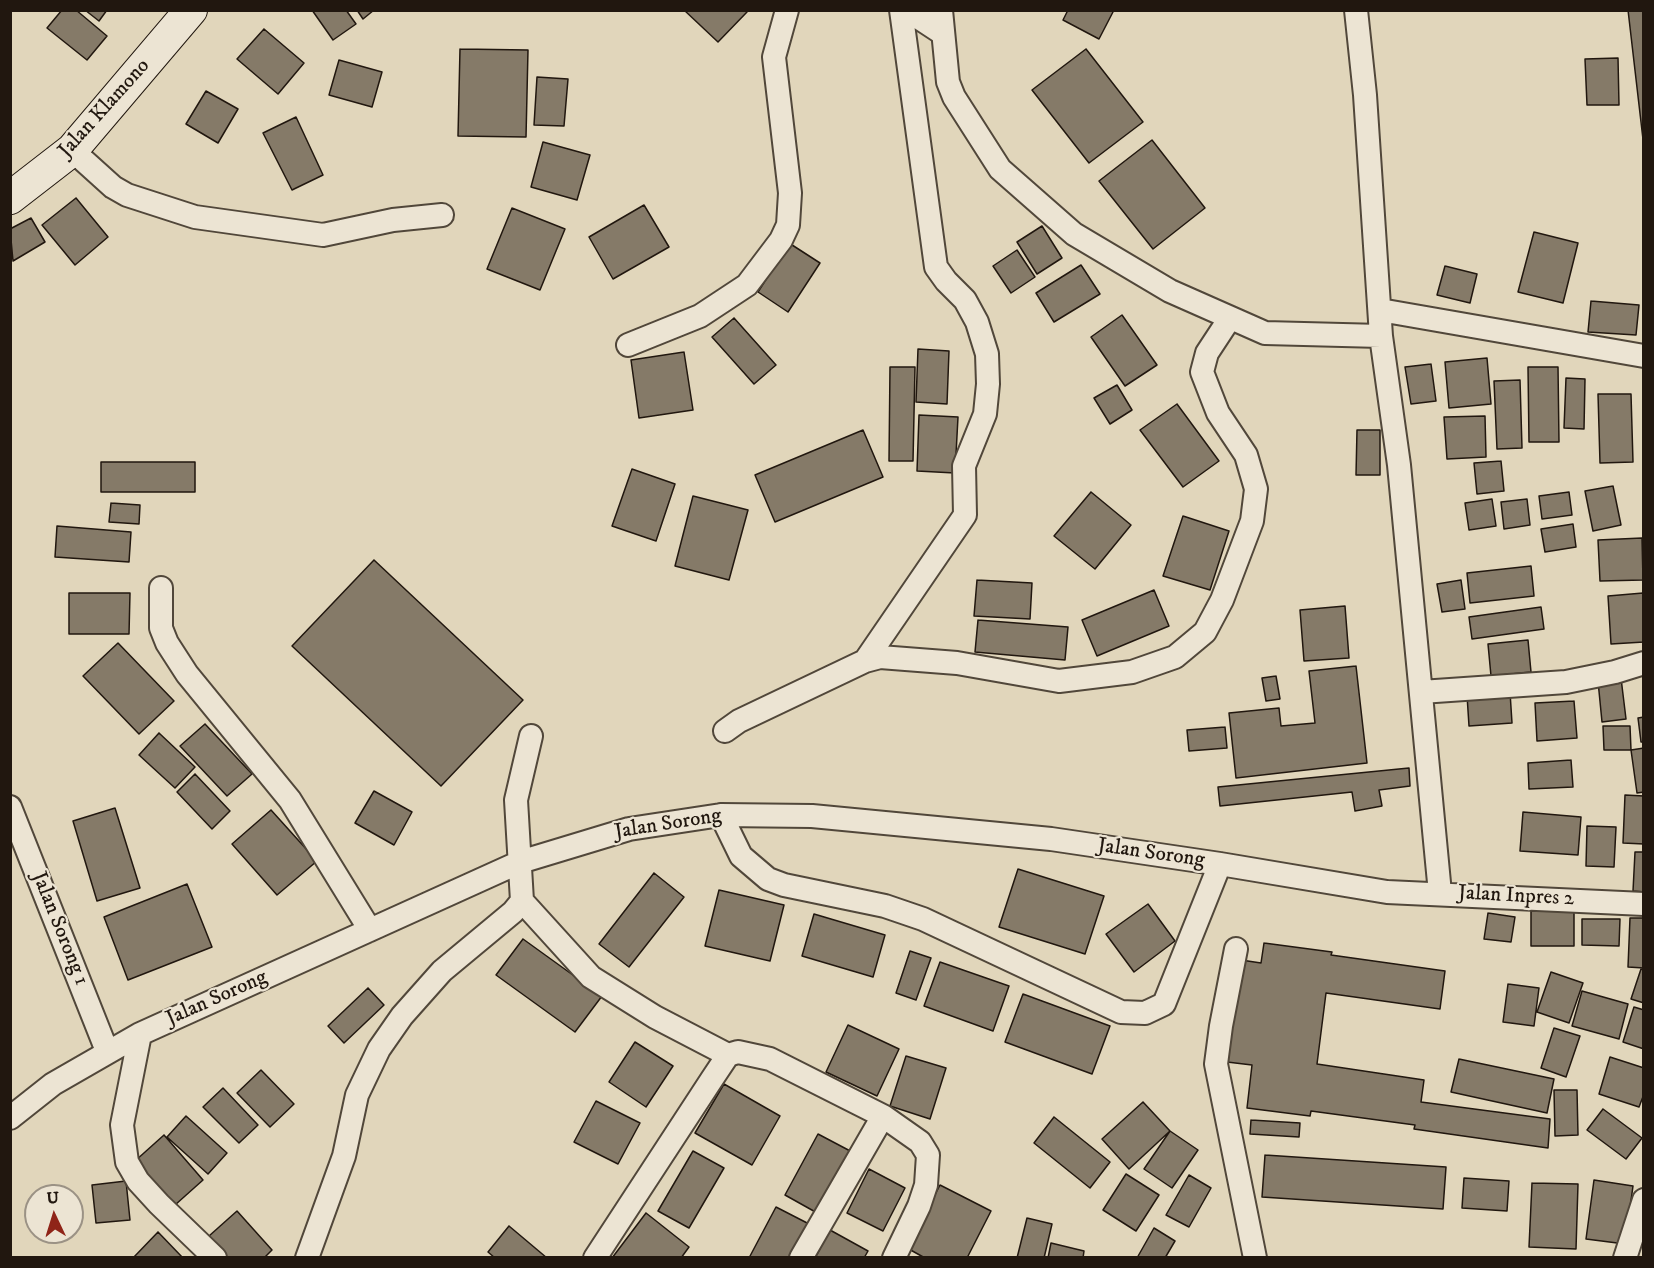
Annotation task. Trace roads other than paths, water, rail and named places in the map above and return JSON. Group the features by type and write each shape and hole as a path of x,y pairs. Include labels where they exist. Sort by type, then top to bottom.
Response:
{"main road":[{"name":"Jalan Klamono","path":"13,192 72,150 190,10"}],"street":[{"path":"628,345 700,316 747,285 781,240 788,225 790,193 774,57 787,10"},
{"path":"865,661 964,515 964,466 985,414 988,384 987,354 977,322 965,300 936,267 901,10"},
{"path":"907,10 942,33"},
{"path":"941,10 948,82 954,97 1000,169 1074,234 1170,291 1264,333 1381,336"},
{"path":"1356,10 1365,95 1381,336 1400,465 1440,894"},
{"path":"72,150 113,187 127,195 195,217 323,235 393,220 442,215"},
{"path":"1380,310 1644,356"},
{"path":"724,731 739,721 865,661 880,657 957,663 1059,681 1077,681 1132,672 1175,657 1205,632 1222,600 1252,521 1256,489 1246,455 1218,413 1202,372 1208,353 1230,318"},
{"path":"161,588 161,628 167,644 188,674 290,800 370,930"},
{"path":"1421,692 1566,682 1615,672 1644,663"},
{"path":"531,736 516,800 522,901 591,978 655,1017 728,1055 751,1053 770,1059 883,1116 920,1142 928,1155 926,1185 919,1206 894,1257"},
{"name":"Jalan Sorong 1","path":"10,807 107,1051"},
{"path":"721,815 741,856 768,879 784,885 885,906 923,919 1121,1012 1144,1012 1164,1004 1220,864"},
{"name":"Jalan Sorong","path":"10,1118 53,1084 140,1034 520,862 595,837 629,829 721,815 812,816 920,824 1220,864 1388,892"},
{"name":"Jalan Inpres 2","path":"1388,892 1644,904"},
{"path":"307,1257 344,1155 357,1095 379,1049 402,1016 442,971 513,912 522,901"},
{"path":"1236,949 1216,1064 1254,1257"},
{"path":"140,1034 122,1125 127,1162 138,1181 159,1204 215,1257"},
{"path":"595,1257 728,1055"},
{"path":"801,1257 883,1116"},
{"path":"1625,1257 1644,1200"}]}
